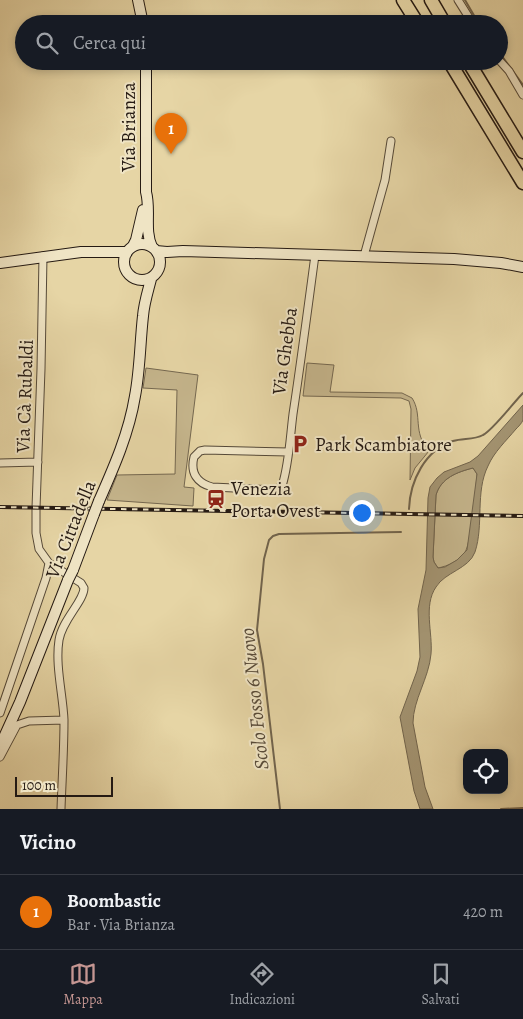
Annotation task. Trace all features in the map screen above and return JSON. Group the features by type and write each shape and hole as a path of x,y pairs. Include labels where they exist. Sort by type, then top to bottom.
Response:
{"highway":[{"path":"403,0 412,15"},
{"path":"412,0 421,15"},
{"path":"431,0 440,15"},
{"path":"454,70 523,184"},
{"path":"473,70 523,152"}],"main road":[{"path":"138,0 141,15"},
{"name":"Via Brianza","path":"130,249 142,218 146,192 146,70"},
{"name":"Via Brianza","path":"146,192 148,199 149,240 154,249"},
{"path":"0,263 43,256 130,249 143,244 167,252 454,258 501,262 523,267"},
{"path":"124,267 124,259 130,249"},
{"path":"154,249 161,259 160,269"},
{"path":"92,252 114,258 133,278 139,280 151,279 175,257 197,253"},
{"name":"Via Cittadella","path":"133,278 139,291 143,316"},
{"name":"Via Cittadella","path":"0,746 20,702 99,501 118,458 133,409 139,372 143,316 151,279"}],"street":[{"path":"458,0 467,15"},
{"path":"507,70 523,95"},
{"path":"364,256 385,180 391,141"},
{"name":"Via Ghebba","path":"288,454 205,450 200,451 194,457 193,469 197,479 205,485 212,487 275,490 282,486 288,454 314,255"},
{"name":"Via Cà Rubaldi","path":"43,256 36,533 39,549 49,563"},
{"path":"0,463 38,462"},
{"path":"0,713 46,578 49,563 81,583 84,588 82,597 62,627 59,640 58,653 64,720 61,809"},
{"path":"20,702 21,714 29,721"},
{"path":"0,757 16,726 29,721 64,720"}],"shaded area":[{"path":"307,363 334,365 330,392 402,393 412,398 417,411 421,437 429,451 415,468 410,480 411,409 409,401 401,398 303,396"},
{"path":"146,368 198,375 184,487 194,488 193,506 107,500 117,475 175,474 177,390 143,388"},
{"path":"523,405 523,420 493,456 484,476 478,542 475,552 468,563 440,582 432,594 429,611 430,663 416,706 413,723 425,787 433,809 420,809 414,791 400,717 417,671 420,657 418,609 426,570 428,498 430,487 444,472 470,462 478,456","holes":["473,468 477,474 467,550 457,560 445,567 438,568 433,557 436,495 438,489 450,477 461,472"]},
{"path":"473,468 477,474 473,515 467,547 463,555 449,564 438,568 433,557 436,495 438,489 450,477"}],"waterway":[{"name":"Scolo Fosso 6 Nuovo","path":"465,0 474,15"},
{"name":"Scolo Fosso 6 Nuovo","path":"508,64 523,85"},
{"name":"Scolo Fosso 6 Nuovo","path":"409,509 412,488 416,478 434,451 453,441 476,438 483,435 498,422 523,393"},
{"name":"Scolo Fosso 6 Nuovo","path":"280,809 263,664 257,630 264,559 269,540 279,534 401,532"},
{"path":"501,809 523,808"}],"railway":[{"path":"0,507 523,516"}],"place":[{"name":"Boombastic","path":"171,154"},
{"name":"Park Scambiatore","path":"300,444"},
{"name":"Venezia Porta Ovest","path":"216,499"}]}
